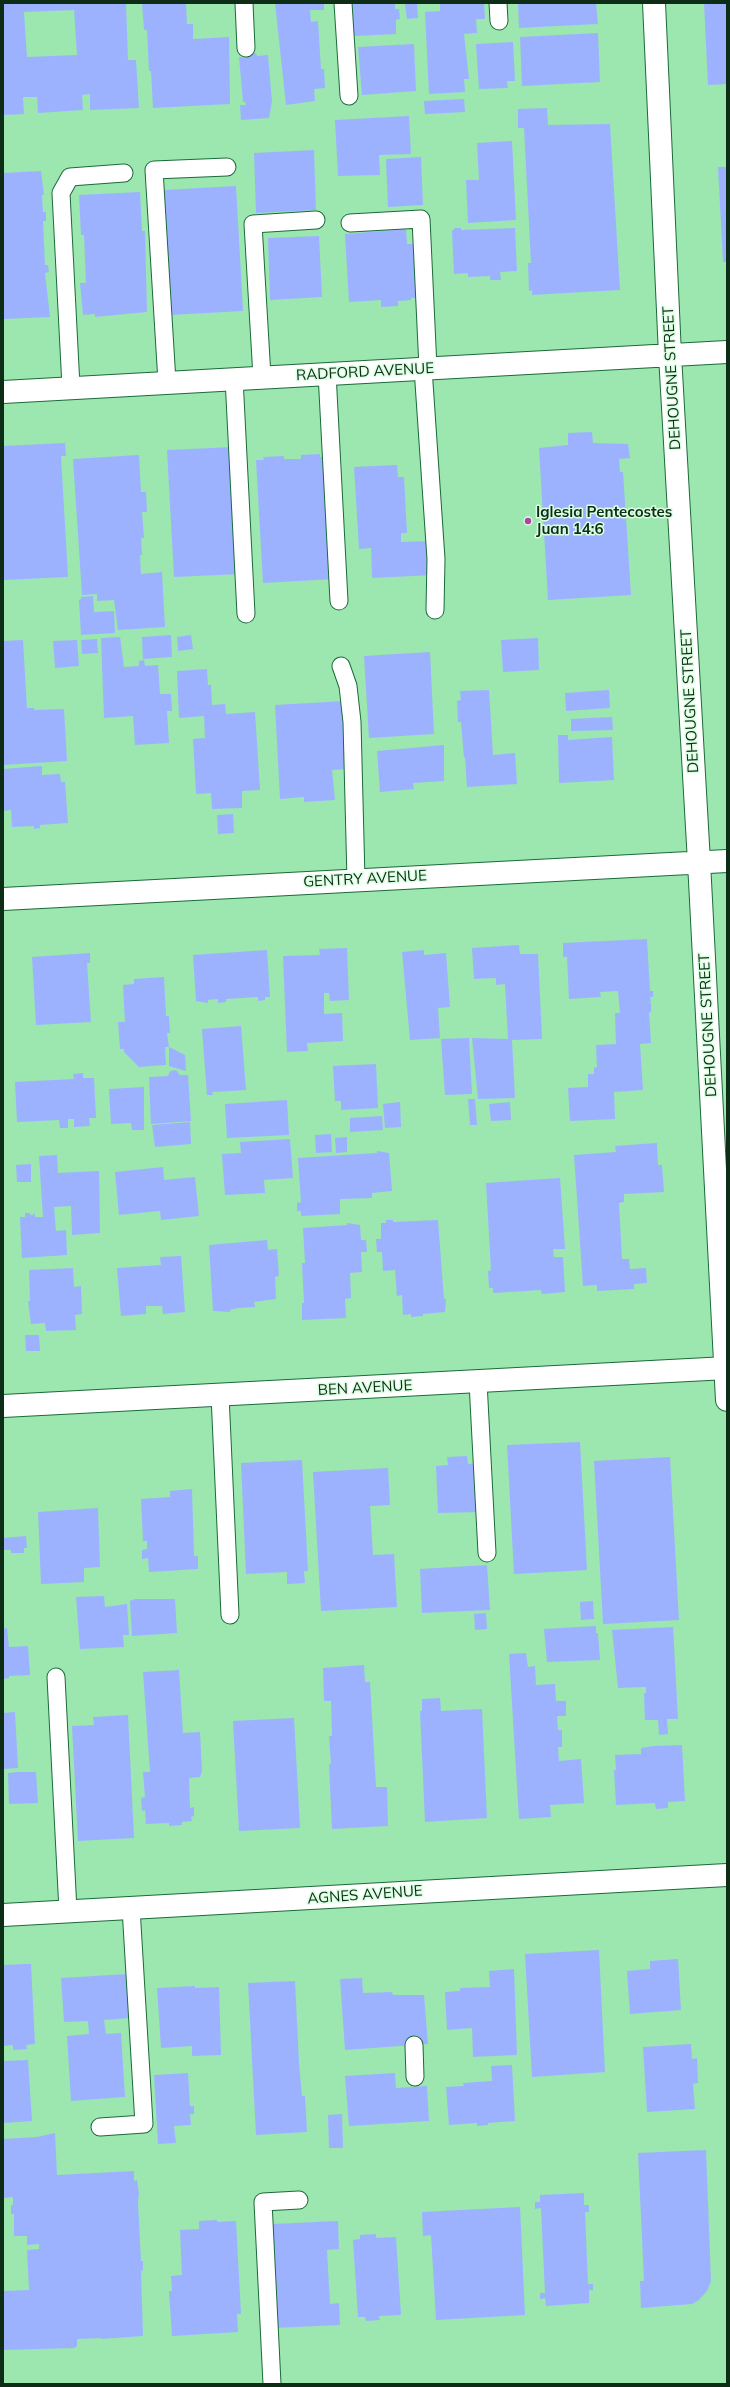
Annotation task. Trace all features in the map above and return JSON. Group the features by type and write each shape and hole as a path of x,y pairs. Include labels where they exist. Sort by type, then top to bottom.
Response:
{"street":[{"name":"DEHOUGNE STREET","path":"654,3 670,355 699,862 727,1400"},
{"name":"RADFORD AVENUE","path":"3,392 71,387 727,352"},
{"name":"GENTRY AVENUE","path":"3,898 727,861"},
{"name":"BEN AVENUE","path":"3,1406 726,1368"},
{"name":"AGNES AVENUE","path":"3,1915 727,1875"}],"lane":[{"path":"244,3 246,48"},
{"path":"343,3 349,96"},
{"path":"498,3 499,21"},
{"path":"167,382 154,170 227,167"},
{"path":"71,387 61,193 70,177 124,174"},
{"path":"350,223 421,219 426,368 436,559 435,610"},
{"path":"262,377 253,224 316,220"},
{"path":"327,374 339,601"},
{"path":"234,378 246,614"},
{"path":"341,666 348,686 352,722 356,880"},
{"path":"478,1382 487,1553"},
{"path":"220,1395 230,1615"},
{"path":"56,1677 68,1911"},
{"path":"100,2127 144,2124 131,1908"},
{"path":"414,2045 415,2077"},
{"path":"272,2384 263,2202 299,2200"}],"building":[{"path":"3,3 126,3 128,60 136,60 139,108 90,110 90,94 82,95 83,110 38,113 37,97 23,97 24,114 3,115","holes":["74,10 77,55 27,57 24,12"]},
{"path":"142,3 186,3 187,24 193,24 193,39 229,37 230,104 153,108 147,30 144,30"},
{"path":"275,3 324,3 324,10 310,10 311,22 318,21 321,69 324,69 325,88 314,89 315,101 286,105"},
{"path":"352,3 395,3 395,9 399,9 400,19 396,20 396,34 354,36"},
{"path":"417,3 418,18 407,19 405,4"},
{"path":"440,3 484,3 485,19 476,19 477,33 464,34 469,79 464,79 465,92 429,94 425,12 440,11"},
{"path":"518,3 596,3 598,24 519,28"},
{"path":"704,3 727,3 727,84 708,85"},
{"path":"598,33 600,82 522,86 520,37"},
{"path":"513,42 515,81 507,81 508,88 479,89 476,44"},
{"path":"414,44 416,91 362,95 358,47"},
{"path":"256,53 257,56 268,55 272,101 269,118 241,120 240,105 246,105 245,102 243,102 239,57 244,57 244,54"},
{"path":"464,99 465,112 425,114 424,101"},
{"path":"547,108 548,125 610,124 620,290 532,295 532,290 529,291 528,263 531,263 524,128 518,128 518,109"},
{"path":"409,116 411,154 379,155 380,175 338,176 335,120"},
{"path":"512,141 516,220 468,223 466,180 479,180 477,143"},
{"path":"314,150 316,210 256,213 254,153"},
{"path":"421,157 423,205 388,207 386,159"},
{"path":"718,167 727,167 727,262 723,262"},
{"path":"41,171 44,195 42,195 43,212 46,212 46,221 43,221 45,265 48,265 49,272 45,273 50,317 3,319 3,173"},
{"path":"236,186 243,311 171,315 164,190"},
{"path":"140,192 142,231 145,231 147,312 95,317 95,314 83,315 80,283 86,283 84,235 81,235 79,195"},
{"path":"455,228 461,228 461,230 515,228 517,271 500,272 501,280 490,280 490,276 468,277 468,273 454,274 452,231"},
{"path":"406,229 407,244 413,244 416,298 398,301 398,306 381,307 381,300 349,302 345,234"},
{"path":"319,236 322,297 270,300 268,238"},
{"path":"592,432 593,443 628,444 630,458 619,459 620,472 623,472 631,595 548,600 539,448 568,445 568,433"},
{"path":"65,443 66,456 61,456 68,577 3,580 3,446"},
{"path":"234,447 241,574 174,577 167,450"},
{"path":"320,454 320,457 328,456 335,579 263,583 256,460 264,460 263,457 284,456 284,459 301,459 301,455"},
{"path":"139,455 141,492 146,492 147,512 142,512 144,538 141,538 141,574 162,572 165,627 118,630 114,600 97,601 97,594 82,595 73,459"},
{"path":"397,465 398,477 404,477 407,533 401,533 401,542 432,541 434,575 372,578 371,548 359,549 354,467"},
{"path":"93,596 94,612 114,611 115,633 81,635 79,600 81,597"},
{"path":"171,635 172,657 143,659 142,637"},
{"path":"191,635 193,649 178,651 177,637"},
{"path":"120,637 124,667 139,666 139,661 144,660 145,666 158,665 160,694 171,694 172,711 167,711 169,743 135,745 133,716 104,718 101,638"},
{"path":"538,638 539,670 503,672 501,640"},
{"path":"97,639 98,653 82,654 81,640"},
{"path":"23,640 27,708 34,708 34,710 64,709 67,761 3,765 3,641"},
{"path":"77,640 79,666 55,668 53,641"},
{"path":"430,652 434,734 369,738 364,656"},
{"path":"207,669 208,685 211,685 212,705 225,704 226,714 255,712 260,790 242,791 242,808 212,809 211,793 196,794 193,739 205,738 204,716 179,718 177,671"},
{"path":"489,690 493,755 515,753 517,784 467,787 461,722 458,722 457,701 461,700 460,691"},
{"path":"609,690 610,708 566,711 565,693"},
{"path":"345,701 348,769 332,770 335,800 304,802 304,797 280,799 275,705"},
{"path":"612,717 613,730 571,731 571,719"},
{"path":"558,735 568,735 568,740 612,737 614,780 559,783"},
{"path":"444,745 444,781 413,783 414,789 380,792 377,751"},
{"path":"42,766 42,775 60,774 61,782 65,782 68,823 40,825 40,828 34,829 34,826 12,827 11,810 3,811 3,769"},
{"path":"233,814 234,833 218,834 217,815"},
{"path":"647,939 650,991 653,991 653,997 650,997 651,1002 648,1002 651,1003 651,1012 649,1012 651,1043 640,1044 643,1090 614,1092 615,1119 570,1121 568,1088 588,1087 588,1074 594,1074 594,1068 597,1067 596,1045 616,1044 615,1013 620,1013 618,991 600,992 601,997 569,999 567,957 563,957 563,943"},
{"path":"519,945 520,954 538,954 542,1039 512,1040 515,1098 478,1099 472,1038 508,1039 505,984 496,985 496,978 474,979 472,948"},
{"path":"347,948 349,1000 330,1001 329,993 324,993 324,1014 342,1013 343,1041 307,1043 308,1051 287,1052 283,956 320,955 319,949"},
{"path":"267,950 270,997 265,997 265,1000 258,1001 258,997 226,999 226,1002 218,1003 218,999 208,1000 208,1003 196,1001 193,955"},
{"path":"424,950 424,955 446,953 450,1007 438,1008 440,1038 410,1040 402,952"},
{"path":"90,953 90,963 87,963 91,1022 36,1025 32,957"},
{"path":"164,977 166,1016 169,1016 170,1033 167,1033 169,1047 165,1047 166,1065 139,1067 124,1052 124,1049 120,1049 118,1022 125,1022 123,985 134,984 134,979"},
{"path":"241,1026 246,1090 212,1092 213,1095 207,1095 202,1029"},
{"path":"469,1038 472,1094 445,1095 441,1039"},
{"path":"169,1047 185,1055 186,1071 169,1066"},
{"path":"376,1064 378,1108 341,1110 341,1101 335,1101 333,1066"},
{"path":"176,1070 180,1075 188,1075 191,1121 151,1124 149,1077 168,1076 170,1071"},
{"path":"83,1073 83,1078 94,1078 96,1118 89,1118 90,1126 74,1127 74,1119 68,1119 68,1128 60,1128 59,1120 17,1122 15,1082 74,1079 73,1074"},
{"path":"144,1087 144,1130 132,1130 131,1123 111,1124 109,1089"},
{"path":"468,1099 475,1099 477,1125 470,1125"},
{"path":"287,1100 289,1135 227,1138 225,1104"},
{"path":"400,1102 401,1127 385,1128 383,1104"},
{"path":"510,1102 511,1120 491,1121 489,1104"},
{"path":"382,1116 383,1130 350,1132 350,1118"},
{"path":"190,1122 191,1144 155,1147 152,1125"},
{"path":"331,1134 332,1152 316,1153 315,1135"},
{"path":"347,1137 347,1152 336,1153 335,1138"},
{"path":"290,1139 293,1178 264,1180 265,1193 225,1195 222,1154 241,1153 240,1142"},
{"path":"657,1143 658,1165 662,1165 664,1192 624,1194 624,1202 619,1203 622,1259 629,1259 630,1269 646,1268 647,1283 634,1284 634,1289 597,1291 597,1285 583,1286 574,1155 616,1152 615,1146"},
{"path":"377,1151 389,1153 392,1191 372,1193 372,1198 340,1199 340,1214 301,1216 301,1211 297,1211 297,1203 301,1202 298,1158 377,1153"},
{"path":"57,1155 58,1173 99,1171 100,1233 72,1235 71,1206 54,1207 56,1231 66,1230 67,1255 22,1258 20,1217 25,1217 25,1213 30,1213 31,1217 31,1215 35,1214 35,1217 43,1217 39,1156"},
{"path":"31,1164 31,1182 17,1182 16,1165"},
{"path":"163,1167 164,1180 195,1177 199,1216 161,1220 160,1211 119,1215 115,1172"},
{"path":"560,1178 565,1249 553,1249 554,1257 563,1257 565,1292 542,1294 541,1290 493,1293 493,1288 489,1288 488,1271 491,1270 486,1183"},
{"path":"386,1220 393,1220 393,1222 438,1220 444,1299 446,1299 445,1312 423,1314 423,1316 411,1317 411,1314 403,1315 402,1295 397,1296 395,1270 383,1271 382,1252 377,1252 376,1239 381,1239 381,1223 386,1223"},
{"path":"347,1223 360,1225 361,1240 366,1240 367,1252 361,1252 362,1272 350,1273 351,1298 345,1299 346,1318 302,1320 302,1303 304,1303 302,1263 305,1263 303,1228 347,1225"},
{"path":"267,1240 268,1250 277,1249 279,1276 275,1277 276,1299 254,1302 255,1307 238,1308 230,1310 230,1312 213,1311 209,1245"},
{"path":"181,1256 185,1312 163,1314 162,1306 146,1306 146,1314 121,1316 117,1268 161,1265 160,1257"},
{"path":"73,1268 74,1287 81,1286 82,1314 75,1315 76,1330 46,1331 45,1323 31,1324 28,1301 30,1301 29,1270"},
{"path":"25,1335 39,1335 40,1351 26,1351"},
{"path":"580,1442 587,1570 514,1574 507,1445"},
{"path":"467,1456 468,1464 479,1463 482,1512 438,1513 436,1466 448,1465 447,1457"},
{"path":"670,1457 679,1620 603,1624 594,1461"},
{"path":"302,1460 308,1571 304,1571 305,1583 287,1584 287,1572 246,1574 241,1463"},
{"path":"388,1468 390,1505 370,1506 373,1555 394,1554 397,1607 321,1611 313,1472"},
{"path":"192,1489 194,1556 198,1556 198,1569 149,1572 148,1558 142,1559 142,1550 147,1549 147,1541 143,1541 141,1499 170,1497 170,1491"},
{"path":"98,1508 100,1567 84,1568 84,1582 41,1584 38,1512"},
{"path":"26,1536 27,1548 24,1548 24,1553 11,1553 11,1550 3,1550 3,1538"},
{"path":"487,1565 490,1610 422,1613 420,1569"},
{"path":"104,1596 105,1607 127,1604 129,1635 123,1635 124,1647 80,1649 76,1597"},
{"path":"135,1599 175,1599 177,1633 132,1636 130,1601"},
{"path":"593,1601 594,1619 581,1620 580,1602"},
{"path":"486,1613 487,1629 475,1630 474,1614"},
{"path":"596,1626 600,1660 547,1662 544,1629"},
{"path":"673,1627 678,1719 667,1719 668,1734 659,1735 658,1720 645,1720 644,1693 646,1693 646,1687 618,1688 612,1630"},
{"path":"7,1628 9,1647 28,1646 30,1675 9,1676 9,1678 3,1679 3,1629"},
{"path":"526,1653 528,1667 535,1666 536,1685 555,1684 556,1701 566,1701 566,1716 557,1716 558,1730 562,1730 562,1747 558,1747 559,1761 581,1759 584,1803 550,1805 551,1817 519,1819 509,1654"},
{"path":"364,1665 365,1682 370,1682 376,1787 387,1787 388,1826 332,1829 329,1764 331,1764 329,1736 332,1736 331,1701 324,1701 323,1668"},
{"path":"179,1670 183,1733 200,1732 202,1771 200,1777 189,1778 190,1808 194,1807 194,1816 191,1817 192,1821 182,1822 182,1825 169,1826 169,1823 146,1824 145,1810 142,1811 141,1798 145,1797 143,1772 150,1772 143,1672"},
{"path":"440,1698 441,1711 482,1709 487,1818 425,1822 420,1711 422,1711 422,1699"},
{"path":"15,1712 18,1768 3,1769 3,1713"},
{"path":"128,1715 134,1838 78,1841 72,1726 94,1725 93,1717"},
{"path":"294,1718 300,1828 239,1831 233,1721"},
{"path":"682,1745 685,1801 668,1802 668,1808 656,1809 655,1803 616,1805 614,1770 616,1770 615,1755 641,1754 641,1748 654,1746"},
{"path":"36,1772 38,1803 9,1804 8,1773"},
{"path":"599,1950 605,2072 532,2077 525,1954"},
{"path":"678,1959 681,2010 630,2014 627,1971 650,1969 650,1961"},
{"path":"31,1964 35,2044 26,2045 27,2049 13,2050 13,2045 3,2046 3,1965"},
{"path":"514,1969 517,2055 473,2057 472,2028 447,2030 445,1992 460,1991 460,1988 490,1987 489,1971"},
{"path":"127,1974 129,2018 104,2020 106,2034 121,2033 125,2097 71,2101 67,2036 89,2034 88,2021 64,2022 61,1978"},
{"path":"362,1978 363,1993 392,1992 393,1995 424,1995 428,2044 345,2050 340,1979"},
{"path":"295,1981 299,2063 302,2096 305,2096 307,2132 256,2135 248,1983"},
{"path":"195,1986 195,1988 219,1987 221,2055 192,2056 192,2046 161,2048 157,1988"},
{"path":"691,2044 692,2059 697,2058 698,2083 693,2084 695,2109 647,2112 643,2047"},
{"path":"28,2060 32,2121 3,2123 3,2061"},
{"path":"512,2065 515,2121 488,2123 488,2125 477,2126 477,2123 449,2125 446,2087 464,2086 463,2083 492,2081 491,2066"},
{"path":"188,2073 190,2106 194,2106 194,2114 190,2114 191,2125 174,2126 176,2143 158,2144 154,2075"},
{"path":"395,2073 396,2088 427,2086 429,2121 349,2126 345,2076"},
{"path":"342,2114 343,2148 329,2148 328,2115"},
{"path":"55,2133 57,2175 134,2171 134,2181 137,2180 139,2193 138,2202 141,2261 143,2261 143,2270 141,2271 143,2336 77,2339 77,2346 74,2348 3,2350 3,2291 29,2290 27,2250 39,2249 39,2244 27,2245 27,2236 14,2236 14,2214 11,2214 13,2197 3,2198 3,2139 37,2137"},
{"path":"706,2150 711,2281 707,2291 699,2300 692,2304 641,2308 640,2281 644,2281 638,2153"},
{"path":"584,2193 584,2205 589,2205 589,2212 585,2212 588,2284 593,2284 593,2290 589,2290 589,2303 546,2306 545,2298 540,2299 540,2293 545,2293 541,2208 535,2209 535,2202 540,2202 540,2195"},
{"path":"520,2207 525,2315 436,2320 431,2235 423,2236 422,2212"},
{"path":"217,2220 217,2222 236,2221 241,2314 237,2314 238,2332 172,2336 169,2291 172,2291 171,2276 182,2275 180,2230 199,2229 199,2221"},
{"path":"338,2221 339,2249 327,2250 330,2304 339,2303 340,2325 274,2328 272,2224"},
{"path":"376,2234 376,2238 396,2237 401,2315 379,2316 380,2320 366,2321 365,2317 358,2317 353,2240 360,2239 360,2235"}],"place":[{"name":"Iglesia Pentecostes Juan 14:6","path":"528,521"}]}
